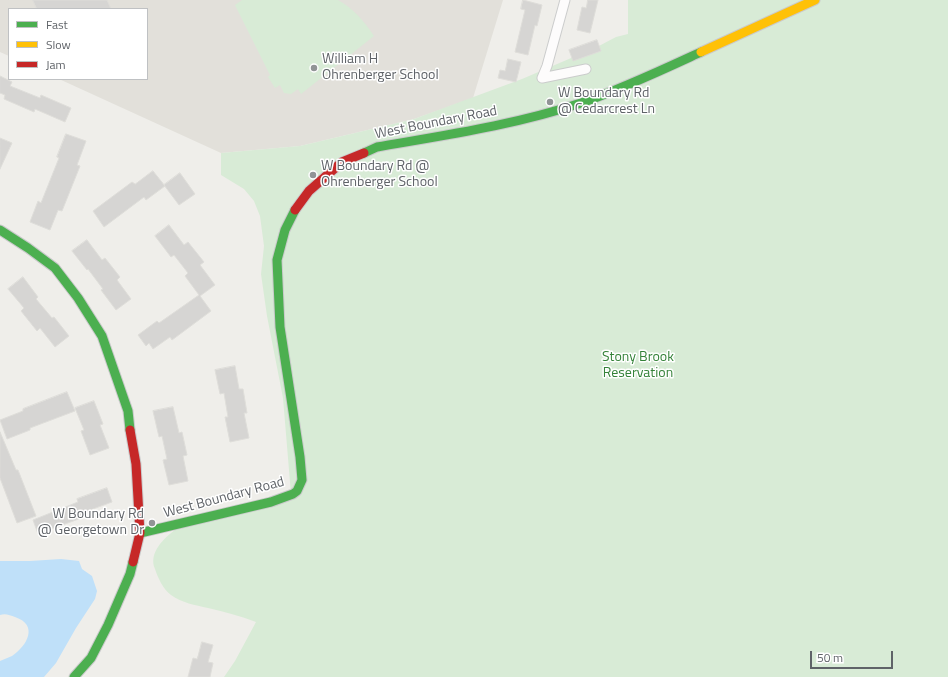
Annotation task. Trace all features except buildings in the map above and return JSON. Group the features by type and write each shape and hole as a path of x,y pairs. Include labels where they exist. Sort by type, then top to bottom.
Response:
{"street":[{"path":"565,0 547,66 542,78 586,69"},
{"name":"West Boundary Road","path":"140,533 271,502 293,494 297,491 302,480 300,457 280,327 277,260 286,230 298,204 309,191 342,162 376,147 494,126 581,103 649,76 815,0"},
{"path":"0,230 55,268 78,298 102,336 128,411 131,442 136,464 140,533 130,574 108,625 91,658 74,677"}],"shaded area":[{"name":"William H Ohrenberger School","path":"0,0 503,0 473,98 414,119 300,146 221,153 61,80 148,80 148,8 8,8 8,56 0,52"}],"green space":[{"path":"242,0 338,0 349,7 358,16 374,36 301,94 298,89 291,94 284,93 280,85 275,88 268,77 270,75 235,5"},
{"name":"Stony Brook Reservation","path":"628,0 948,0 948,677 224,677 235,661 256,622 175,598 163,587 153,563 158,546 176,529 291,494 283,398 267,316 261,274 264,246 260,216 254,201 244,189 221,175 221,153 300,146 414,119 522,79 597,47 616,37 628,34"}],"water":[{"path":"61,559 79,561 82,569 92,576 97,591 95,599 56,663 44,677 0,677 0,661 12,656 22,647 26,641 29,630 27,625 15,617 4,614 0,615 0,561"}],"traffic: fast":[{"path":"364,153 377,147 480,129 556,111 612,92 701,52"},
{"path":"140,533 271,502 293,494 297,491 302,480 300,457 280,327 277,260 285,230 295,210"},
{"path":"0,230 55,268 78,298 102,336 128,411 130,430"},
{"path":"74,677 91,658 108,625 130,574 133,562"}],"traffic: slow":[{"path":"701,52 815,0"}],"traffic: jam":[{"path":"295,210 309,191 342,162 364,153"},
{"path":"130,430 136,464 140,533 133,562"}],"place":[{"name":"William H Ohrenberger School","path":"314,68"},
{"name":"W Boundary Rd @ Cedarcrest Ln","path":"550,102"},
{"name":"W Boundary Rd @ Ohrenberger School","path":"313,175"},
{"name":"W Boundary Rd @ Georgetown Dr","path":"152,523"}]}
